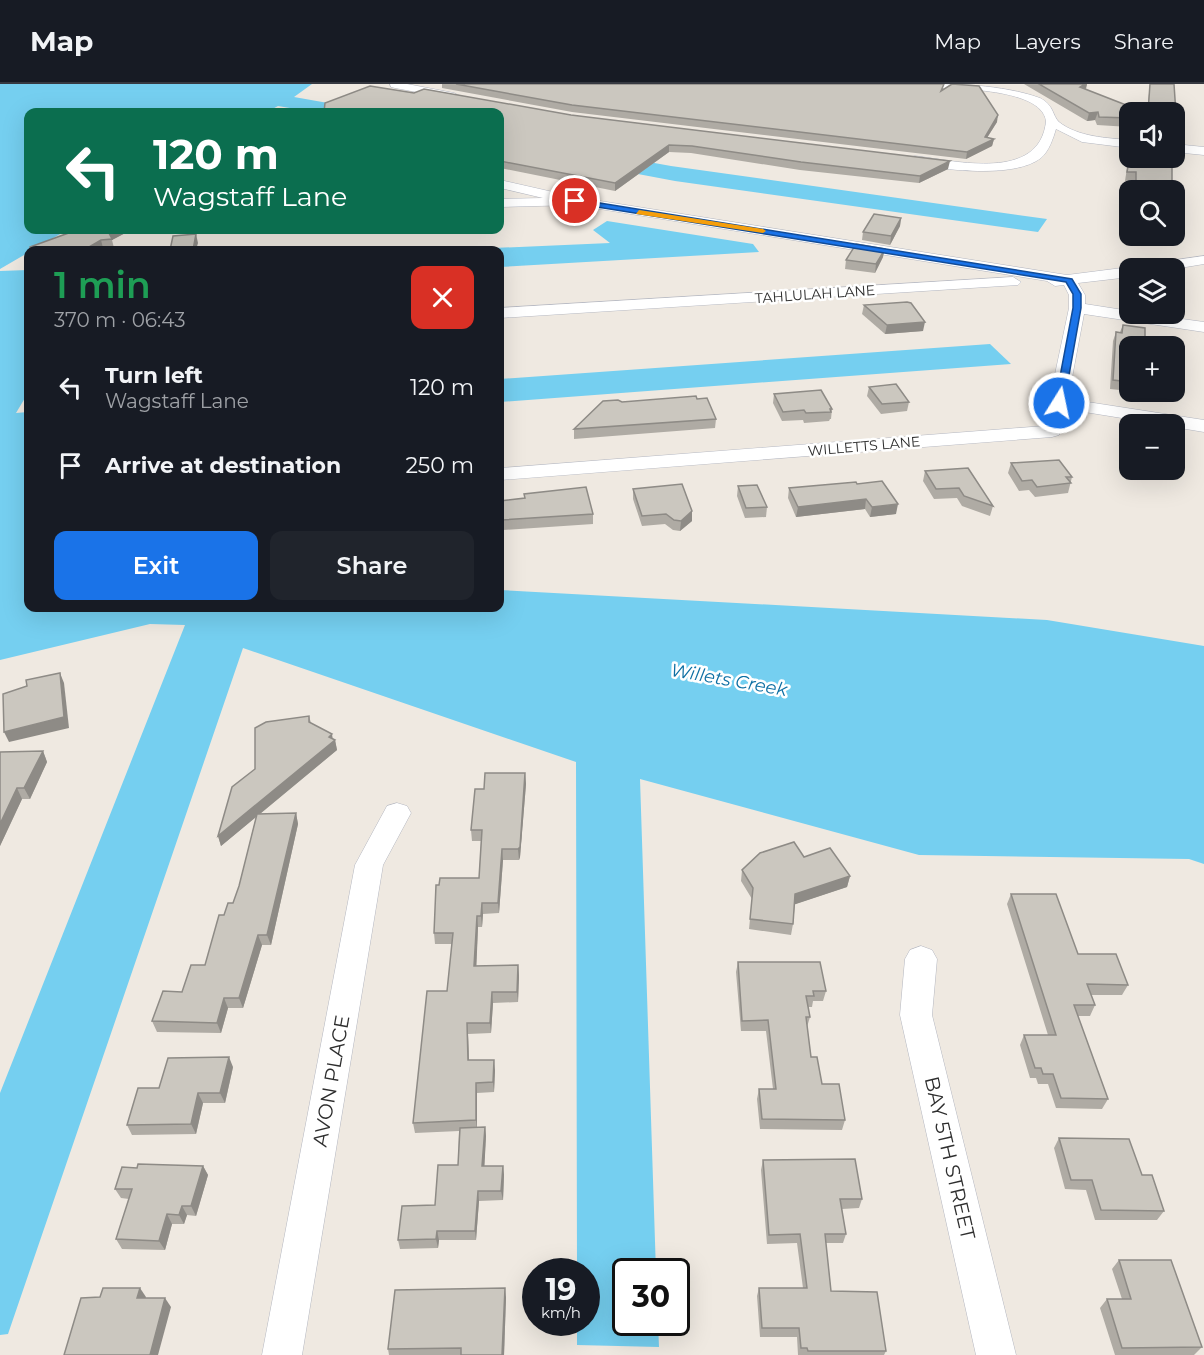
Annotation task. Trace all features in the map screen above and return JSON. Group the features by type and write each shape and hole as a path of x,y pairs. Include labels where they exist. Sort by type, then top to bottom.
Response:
{"street":[{"path":"905,159 979,167 1004,166 1022,163 1036,156 1053,137 1052,116 1047,108 1035,100 1015,94 918,84"},
{"path":"395,86 466,98"},
{"path":"1053,137 1119,143"},
{"path":"1053,137 1086,139"},
{"path":"1185,149 1204,151"},
{"path":"504,185 575,201 1069,280 1077,294 1077,308 1059,403 1204,426"},
{"path":"504,203 575,201"},
{"path":"1185,263 1204,260"},
{"name":"TAHLULAH LANE","path":"504,313 978,283 1069,280 1119,273"},
{"path":"1077,308 1204,327"},
{"name":"WILLETTS LANE","path":"504,474 1052,431 1059,403"},
{"name":"AVON PLACE","path":"282,1355 369,865 397,813"},
{"name":"BAY 5TH STREET","path":"921,959 916,1015 996,1355"}],"water":[{"path":"0,84 312,84 294,97 356,108 278,106 274,108 24,108 24,234 60,234 40,246 24,246 24,255 0,269"},
{"path":"504,136 671,166 1047,219 1038,232 675,181 504,149"},
{"path":"607,221 753,244 759,252 504,267 504,248 610,243 593,230"},
{"name":"Willets Creek","path":"24,270 24,400 16,413 24,412 24,612 504,612 504,590 1047,620 1204,646 1204,864 1189,859 919,855 640,779 656,1258 612,1258 612,1336 659,1336 659,1347 577,1345 577,1336 600,1336 600,1258 577,1258 576,762 243,648 8,1334 0,1335 0,1093 185,625 150,624 0,660 0,271"},
{"path":"990,344 1011,364 504,402 504,379"}],"building":[{"path":"456,84 944,84 941,91 952,84 979,86 998,115 985,137 994,139 967,152 572,105"},
{"path":"1039,84 1085,84 1080,87 1119,102 1119,118 1099,117 1098,112 1089,113"},
{"path":"1150,84 1174,84 1175,102 1149,102"},
{"path":"370,86 414,93 424,89 571,115 950,161 920,176 692,146 669,145 615,183 504,162 504,108 324,108 325,103"},
{"path":"1128,168 1172,168 1172,180 1136,180 1136,172 1127,172"},
{"path":"874,214 901,218 891,236 863,232"},
{"path":"66,234 110,234 112,239 101,240 91,246 33,246"},
{"path":"196,234 194,246 171,246 173,236"},
{"path":"856,244 885,249 876,264 846,260"},
{"path":"911,303 925,322 887,325 864,305"},
{"path":"1123,325 1145,328 1145,336 1119,336 1119,381 1113,380 1116,332 1122,333"},
{"path":"896,384 909,402 882,404 869,387"},
{"path":"821,390 832,409 830,409 831,412 806,413 804,410 783,412 774,394"},
{"path":"696,396 697,399 707,398 716,419 574,429 603,401 622,402"},
{"path":"1059,460 1072,477 1066,477 1071,483 1037,487 1032,480 1022,481 1011,463"},
{"path":"968,468 993,506 964,496 959,488 936,489 925,471"},
{"path":"882,481 898,504 872,507 866,499 798,507 789,488 856,482 857,484"},
{"path":"682,484 692,511 681,521 674,520 666,514 642,516 633,489"},
{"path":"757,485 767,507 746,508 738,486"},
{"path":"586,487 593,514 504,520 504,501 525,498 524,494"},
{"path":"60,673 64,717 4,732 3,694 27,686 26,680"},
{"path":"309,716 309,722 332,734 329,737 335,740 218,836 232,787 255,769 255,728 266,722"},
{"path":"43,751 24,788 17,788 0,824 0,752"},
{"path":"485,773 525,773 520,847 502,849 498,903 482,903 481,916 477,916 474,966 518,965 517,992 492,992 490,1023 467,1023 468,1060 494,1060 493,1082 476,1083 476,1120 413,1123 427,991 447,991 453,933 434,933 436,885 439,885 440,878 479,878 482,830 471,830 475,789 484,789"},
{"path":"296,813 267,935 258,935 239,998 224,998 217,1023 152,1021 163,991 182,992 191,965 205,965 219,915 224,915 228,903 233,903 239,886 257,814"},
{"path":"794,842 804,857 830,848 850,876 795,894 793,924 750,919 753,888 742,870 760,853"},
{"path":"1011,894 1056,894 1078,954 1116,954 1128,985 1087,984 1095,1005 1074,1005 1108,1099 1061,1098 1053,1074 1043,1074 1041,1068 1035,1068 1024,1035 1056,1035"},
{"path":"738,962 820,962 826,991 813,991 814,996 806,996 810,1017 806,1017 811,1057 817,1057 822,1084 839,1084 845,1120 762,1119 759,1089 776,1089 768,1020 742,1021"},
{"path":"229,1057 220,1093 198,1093 191,1124 127,1125 138,1088 159,1088 168,1058"},
{"path":"485,1127 482,1166 503,1166 501,1191 478,1191 475,1231 437,1231 436,1239 398,1240 402,1206 435,1205 438,1165 458,1165 460,1128"},
{"path":"1059,1138 1129,1139 1142,1175 1152,1175 1164,1211 1101,1210 1092,1180 1071,1180"},
{"path":"855,1159 862,1199 840,1199 846,1234 825,1234 831,1291 877,1292 886,1351 808,1351 807,1348 801,1348 799,1328 762,1328 759,1288 807,1288 800,1234 769,1235 763,1160"},
{"path":"138,1164 203,1166 191,1206 182,1206 179,1215 167,1214 159,1241 116,1239 132,1189 115,1189 122,1167 137,1168"},
{"path":"1119,1260 1171,1260 1202,1347 1122,1348 1107,1299 1131,1299"},
{"path":"103,1288 140,1288 137,1298 165,1298 150,1355 64,1355 81,1298 100,1297"},
{"path":"505,1288 502,1355 461,1355 461,1348 388,1349 395,1290"}],"slow traffic":[{"path":"639,212 763,231"}],"route":[{"path":"575,201 1069,280 1077,294 1077,308 1059,403"}]}
